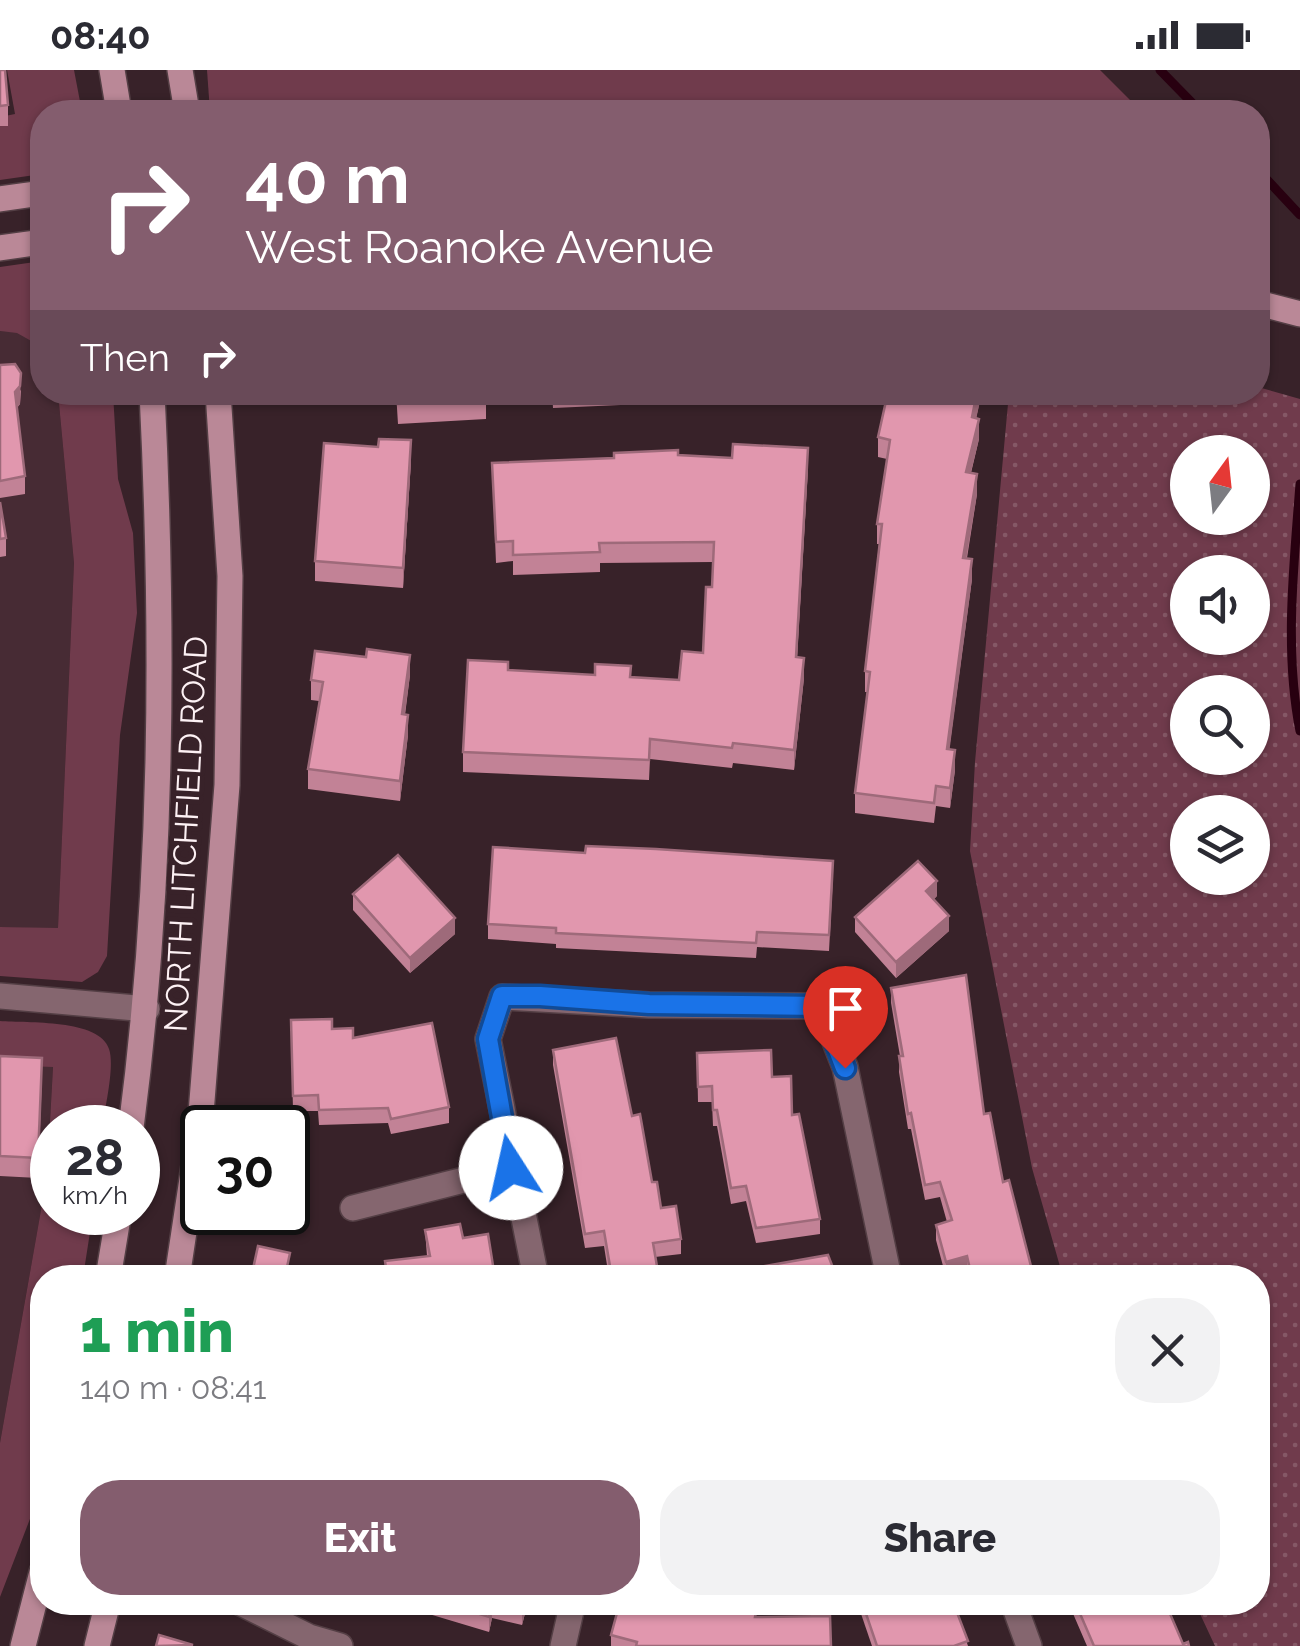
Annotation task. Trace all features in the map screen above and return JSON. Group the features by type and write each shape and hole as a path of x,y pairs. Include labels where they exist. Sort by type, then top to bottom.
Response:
{"main road":[{"path":"112,70 117,100"},
{"path":"180,70 185,100"},
{"path":"0,198 30,194"},
{"path":"0,248 30,244"},
{"path":"1270,306 1300,314"},
{"name":"NORTH LITCHFIELD ROAD","path":"134,1105 147,1009 160,741 153,405"},
{"name":"NORTH LITCHFIELD ROAD","path":"179,1265 200,1126 228,785 230,576 219,405"},
{"path":"110,1265 115,1235"},
{"path":"24,1646 32,1615"},
{"path":"97,1646 105,1615"}],"street":[{"path":"0,996 147,1009"},
{"path":"533,1265 488,1039 502,996 649,1004 821,1006 845,1068 886,1265"},
{"path":"353,1208 511,1168"},
{"path":"265,1615 309,1637 340,1646"},
{"path":"563,1646 570,1615"},
{"path":"1018,1615 1029,1646"}],"shaded area":[{"path":"7,70 74,70 80,100 30,100 30,176 0,180 0,117 15,114"},
{"path":"207,70 1100,70 1130,100 209,100"},
{"path":"30,263 30,340 17,333 0,331 0,267"},
{"path":"0,331 17,332 30,338 30,405 59,405 74,563 58,929 0,927"},
{"path":"1270,390 1300,399 1300,1646 1215,1646 1201,1615 1270,1615 1270,1265 1060,1265 1032,1168 970,851 1008,405 1270,405"},
{"path":"59,405 114,405 118,479 133,533 137,613 120,735 107,956 98,972 82,982 0,976 0,927 58,928 74,563"},
{"path":"0,1021 61,1024 103,1039 111,1066 106,1105 51,1105 53,1067 0,1065"},
{"path":"0,1065 53,1066 51,1105 30,1105 30,1235 37,1235 0,1443"},
{"path":"37,1235 90,1235 85,1265 31,1265"},
{"path":"30,1273 30,1519 0,1597 0,1443"}],"building":[{"path":"0,70 5,70 8,105 0,106"},
{"path":"15,364 21,373 15,392 25,476 0,481 0,365"},
{"path":"885,405 974,405 972,417 979,419 966,472 977,474 963,558 972,559 947,749 955,750 950,788 936,786 934,803 855,793 870,672 865,671 882,524 877,524 890,440 878,437"},
{"path":"379,439 411,440 403,568 315,561 324,443 378,447"},
{"path":"733,444 808,448 796,657 804,658 794,750 650,739 649,760 463,752 468,660 508,662 508,670 595,675 595,664 631,666 630,677 679,680 682,651 703,653 706,587 712,587 714,542 599,543 600,552 513,555 513,541 496,542 492,463 614,458 614,453 678,450 678,455 732,458"},
{"path":"0,502 6,538 0,539"},
{"path":"367,649 410,655 402,714 408,715 400,781 308,769 323,682 311,680 315,651 366,657"},
{"path":"586,846 833,861 829,935 757,932 756,943 556,933 556,928 488,924 493,847 585,853"},
{"path":"398,855 455,918 410,958 353,894"},
{"path":"918,861 937,881 926,891 949,916 896,962 855,917"},
{"path":"966,975 984,1114 990,1113 1003,1182 1009,1180 1031,1265 969,1265 967,1256 946,1262 936,1225 952,1220 940,1182 925,1185 911,1113 908,1114 891,988"},
{"path":"332,1019 332,1029 353,1028 353,1038 432,1023 449,1107 391,1119 388,1108 319,1110 318,1095 293,1096 291,1020"},
{"path":"616,1038 632,1116 640,1114 652,1182 657,1182 661,1208 676,1206 681,1239 653,1243 657,1265 610,1265 604,1231 585,1234 553,1050"},
{"path":"771,1050 772,1077 791,1076 792,1115 799,1114 820,1219 756,1228 746,1186 731,1188 717,1110 713,1110 712,1086 698,1087 697,1053"},
{"path":"0,1056 42,1058 40,1105 30,1105 30,1158 0,1156"},
{"path":"460,1224 463,1238 488,1234 493,1265 386,1265 385,1261 430,1256 425,1230"},
{"path":"258,1246 290,1253 287,1265 254,1265"},
{"path":"828,1255 832,1265 771,1265"},
{"path":"616,1615 830,1616 831,1646 636,1646 637,1642 611,1635"},
{"path":"866,1615 958,1615 968,1641 954,1646 877,1646"},
{"path":"1081,1615 1171,1615 1183,1644 1188,1642 1189,1646 1094,1646"},
{"path":"159,1635 193,1645 156,1646"}],"waterway":[{"path":"1160,70 1189,100"},
{"path":"1270,183 1300,215"},
{"path":"1300,484 1291,639 1300,731"}],"route":[{"path":"511,1168 488,1039 502,996 649,1004 821,1006 845,1068"}]}
